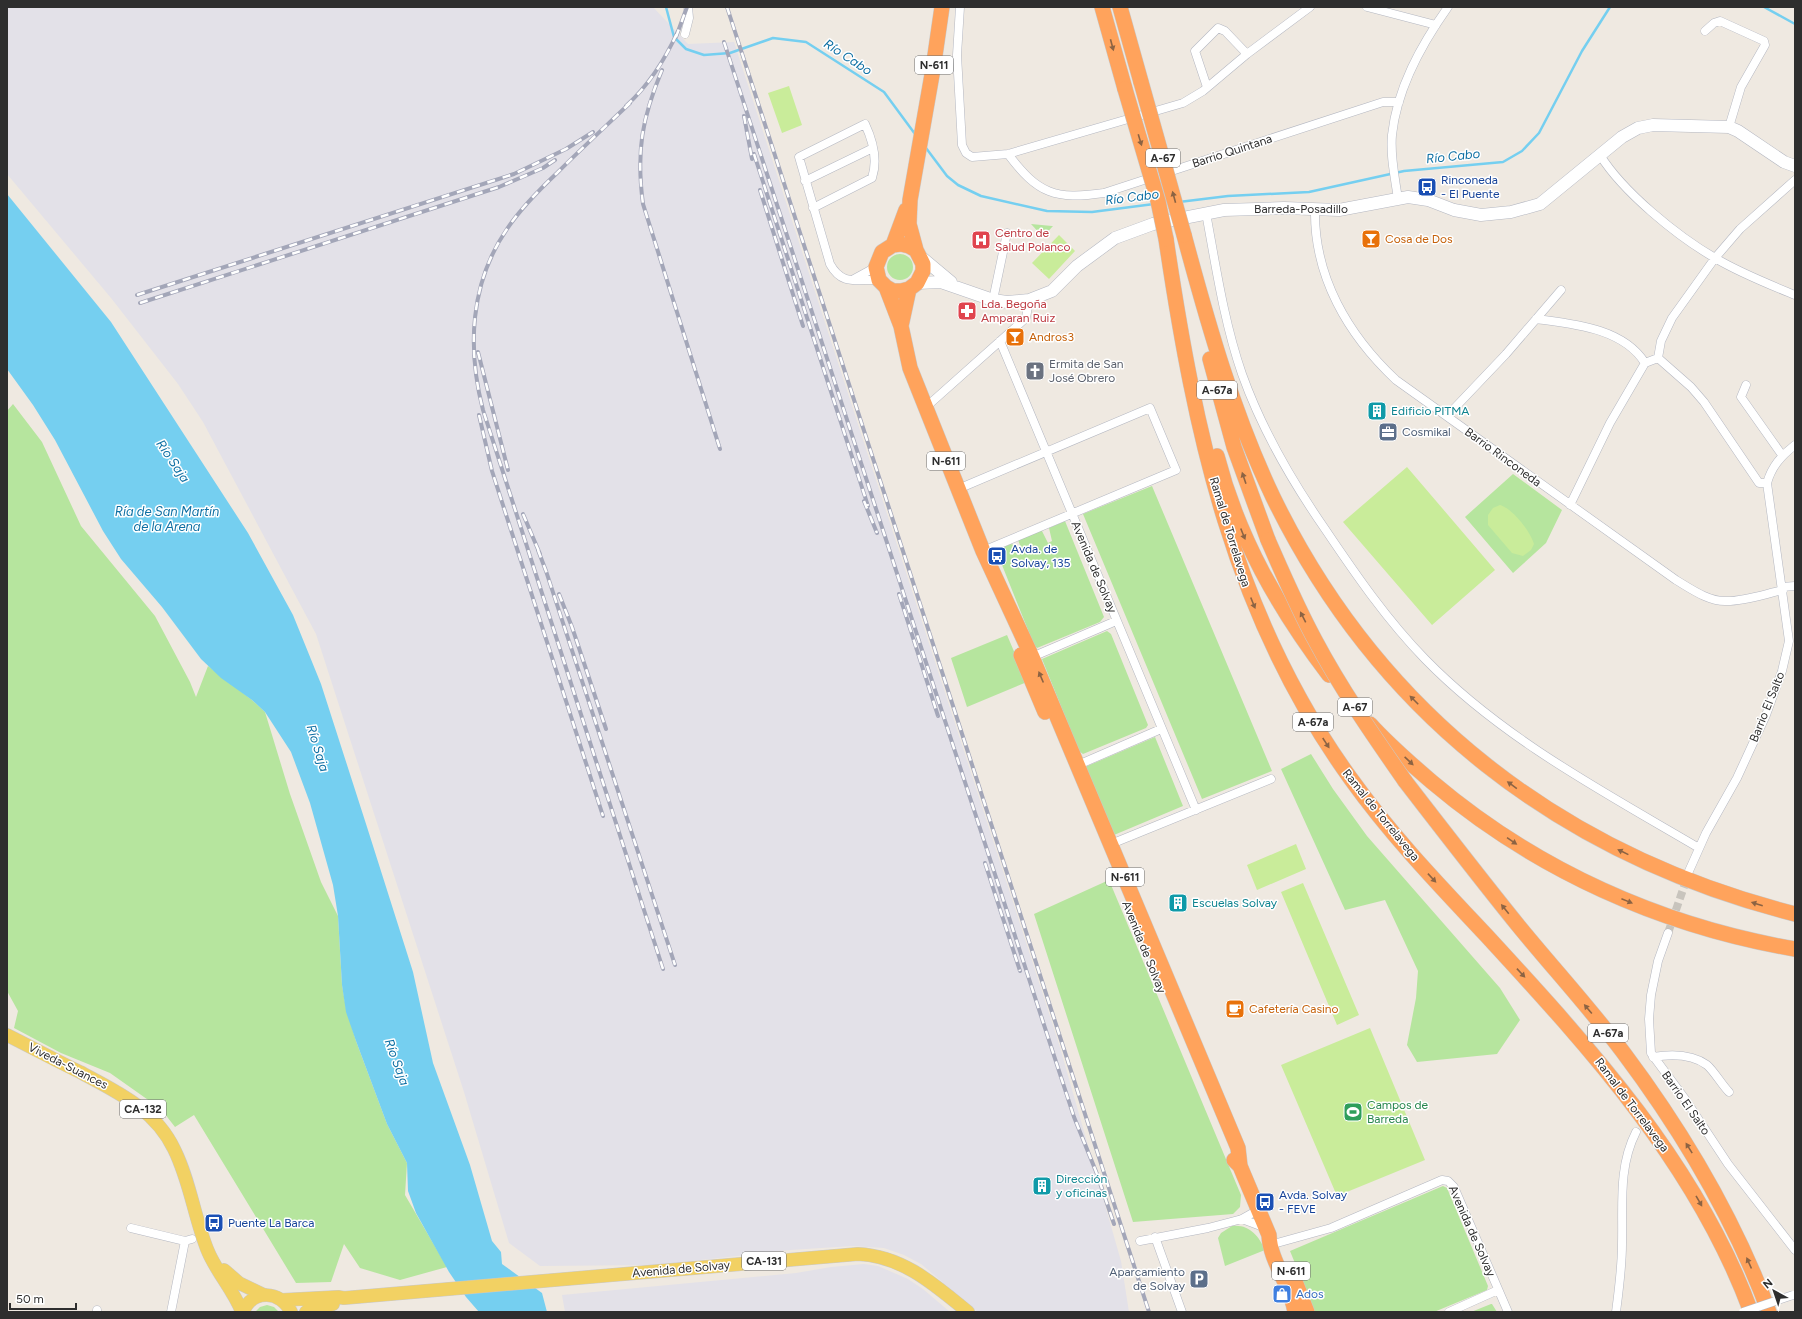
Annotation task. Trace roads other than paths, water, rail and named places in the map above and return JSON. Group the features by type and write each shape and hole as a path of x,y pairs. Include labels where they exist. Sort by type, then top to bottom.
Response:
{"highway":[{"name":"N-611","path":"901,326 913,286 923,271 909,224 910,200 942,7"},
{"name":"A-67","path":"1102,7 1156,194 1212,440 1242,532 1267,583 1292,624 1358,710 1393,746 1450,797 1515,844 1551,865 1604,892 1665,916 1711,930 1795,949"},
{"name":"A-67","path":"1120,7 1211,334 1246,434 1272,495 1299,546 1328,594 1361,640 1395,681 1442,726 1502,777 1533,800 1590,835 1640,860 1697,884 1764,906 1795,914"},
{"name":"N-611","path":"901,326 880,278 882,252 893,245 910,200"},
{"name":"Ramal de Torrelavega","path":"1184,235 1211,367 1222,409 1248,488 1268,540 1302,615 1328,664 1362,719 1405,781 1473,870 1608,1033 1657,1099 1705,1174 1726,1214 1758,1282 1769,1312"},
{"name":"Ramal de Torrelavega","path":"1166,239 1187,363 1220,510 1253,604 1291,684 1336,758 1387,826 1581,1040 1638,1111 1681,1171 1708,1217 1734,1268 1751,1312"},
{"path":"893,245 905,245 918,254"},
{"path":"880,278 901,291 913,286"},
{"name":"Avenida de Solvay","path":"901,326 910,368 1000,592 1005,614 1032,682 1104,849 1205,1094 1233,1157 1240,1166 1258,1210 1307,1312"},
{"name":"Avenida de Solvay","path":"1000,592 1012,610 1112,844 1238,1148 1240,1166"},
{"name":"Avenida de Solvay","path":"1271,1235 1269,1246 1292,1300 1295,1312"}],"main road":[{"name":"Viveda-Suances","path":"7,1035 124,1096 138,1105 156,1122 170,1142 183,1170 206,1245 217,1271 235,1295 242,1312"},
{"name":"Avenida de Solvay","path":"344,1298 544,1282 808,1257 863,1254 889,1259 914,1270 933,1283 968,1312"},
{"path":"215,1265 221,1267 239,1283 264,1295"},
{"path":"242,1312 252,1299 264,1295"},
{"name":"CA-131","path":"264,1295 272,1295 282,1300 344,1298"},
{"name":"CA-131","path":"306,1312 319,1306 339,1303 344,1298"},
{"path":"282,1300 290,1312"}],"street":[{"path":"685,34 690,18 688,7"},
{"path":"960,7 957,55 962,145 966,154 972,157 1008,154 1183,103 1207,87 1247,54 1310,7"},
{"path":"1367,7 1436,24"},
{"path":"1398,199 1392,162 1392,135 1399,102 1407,77 1436,24 1448,7"},
{"path":"1705,31 1714,23 1720,21 1764,41 1765,45 1741,87 1729,127"},
{"path":"1207,87 1195,51 1218,28 1225,31 1247,54"},
{"name":"Barrio Quintana","path":"1008,154 1022,172 1046,191 1059,195 1080,196 1104,193 1384,102 1399,102"},
{"path":"813,208 872,178 875,170 874,148 873,141 865,124 799,157 813,208 832,268 839,277 844,280 880,278"},
{"name":"Barreda-Posadillo","path":"913,286 941,282 993,300 1007,302 1029,300 1052,291 1083,261 1115,238 1153,224 1206,213 1250,209 1352,209 1398,199 1418,198 1454,210 1481,215 1511,212 1540,204 1628,133 1645,126 1729,127 1738,131 1784,162 1795,166"},
{"path":"805,181 874,148"},
{"path":"1600,155 1640,202 1715,258 1795,295"},
{"path":"1658,358 1661,341 1672,318 1715,258 1740,229 1795,180"},
{"name":"Barrio Rinconeda","path":"1315,210 1319,254 1323,271 1338,308 1370,354 1396,380 1676,580 1696,592 1713,599 1727,601 1795,586"},
{"path":"1206,213 1236,354 1256,409 1292,482 1359,580 1425,660 1468,698 1526,742 1581,778 1699,848"},
{"path":"993,300 1007,233"},
{"name":"Barreda-Posadillo","path":"918,254 941,276 960,289"},
{"path":"853,279 880,278"},
{"path":"1447,416 1506,354 1561,290"},
{"path":"925,408 1026,318 1029,300"},
{"path":"1536,319 1577,324 1600,331 1620,340 1641,356 1645,363"},
{"name":"Avenida de Solvay","path":"1000,341 1196,810"},
{"path":"1570,505 1610,422 1645,363 1658,358"},
{"path":"1658,358 1691,387 1704,402 1758,483 1767,483 1771,470 1782,456 1795,445"},
{"path":"1746,385 1741,397 1782,456"},
{"name":"Avenida de Solvay","path":"958,489 1150,408 1176,470 983,551"},
{"name":"Barrio El Salto","path":"1689,871 1699,848 1737,778 1763,722 1782,671 1789,641 1783,589 1767,483"},
{"name":"Avenida de Solvay","path":"1032,657 1116,621"},
{"path":"1078,765 1161,728"},
{"path":"1112,844 1271,779"},
{"name":"Barrio El Salto","path":"1668,933 1656,966 1651,995 1650,1046 1653,1057 1685,1099 1728,1164 1795,1250"},
{"path":"1653,1057 1666,1054 1676,1055 1701,1062 1708,1066 1720,1083 1730,1092"},
{"path":"1616,1312 1622,1247 1622,1178 1630,1145 1636,1132"},
{"name":"Avenida de Solvay","path":"1271,1235 1331,1228 1445,1180 1454,1187 1498,1290 1449,1312"},
{"path":"1140,1241 1208,1228 1242,1219 1258,1210"},
{"path":"1242,1219 1271,1235"},
{"path":"131,1228 188,1240 171,1312"},
{"path":"1155,1237 1182,1312"},
{"path":"1498,1290 1508,1312"},
{"path":"1743,1312 1794,1294"}],"water":[{"name":"Ría de San Martín de la Arena","path":"7,194 111,322 248,533 293,615 321,684 367,827 413,972 433,1063 470,1165 492,1241 501,1252 502,1264 542,1293 547,1312 479,1312 466,1297 449,1272 416,1213 408,1191 407,1163 387,1124 346,1012 342,985 338,916 333,885 310,803 291,752 265,712 252,700 221,678 201,659 162,607 121,559 103,531 55,440 33,405 7,369"}],"waterway":[{"name":"Río Cabo","path":"666,7 674,37 686,49 704,55 730,53 773,38 806,42 884,92 915,134"},
{"name":"Río Cabo","path":"1179,202 1228,196 1309,192 1404,171 1503,162 1522,151 1539,133 1582,51 1610,7"},
{"name":"Río Cabo","path":"1764,7 1795,24"},
{"name":"Río Cabo","path":"926,148 947,176 958,185 981,196 1047,211 1092,212 1154,204"}],"tunnel":[{"path":"1668,933 1688,875"}],"railway":[{"path":"676,37 687,7"},
{"path":"727,7 1149,1312"},
{"path":"626,106 642,90 656,72 678,31"},
{"path":"724,42 1074,1117 1097,1174 1114,1224"},
{"path":"662,70 655,87 642,135 640,167 643,204 720,449"},
{"path":"630,103 537,193 507,229 485,271 475,316 474,340 478,387 483,410 663,969"},
{"path":"744,116 752,159"},
{"path":"137,295 514,174 566,149 593,132"},
{"path":"754,154 868,506"},
{"path":"140,303 499,187 543,168 555,160"},
{"path":"760,190 803,326"},
{"path":"478,352 508,470"},
{"path":"479,415 492,471 603,816"},
{"path":"864,501 877,533"},
{"path":"523,514 540,554"},
{"path":"538,550 675,965"},
{"path":"559,594 572,627 606,729"},
{"path":"899,594 938,716"},
{"path":"985,863 1020,971"}],"place":[{"name":"Rinconeda - El Puente","path":"1427,187"},
{"name":"Cosa de Dos","path":"1371,239"},
{"name":"Centro de Salud Polanco","path":"981,240"},
{"name":"Lda. Begoña Amparan Ruiz","path":"967,311"},
{"name":"Andros3","path":"1015,337"},
{"name":"Ermita de San José Obrero","path":"1035,371"},
{"name":"Edificio PITMA","path":"1377,411"},
{"name":"Cosmikal","path":"1388,432"},
{"name":"Avda. de Solvay, 135","path":"997,556"},
{"name":"Escuelas Solvay","path":"1178,903"},
{"name":"Cafetería Casino","path":"1235,1009"},
{"name":"Campos de Barreda","path":"1353,1112"},
{"name":"Dirección y oficinas","path":"1042,1186"},
{"name":"Avda. Solvay - FEVE","path":"1265,1202"},
{"name":"Puente La Barca","path":"214,1223"},
{"name":"Aparcamiento de Solvay","path":"1199,1279"},
{"name":"Ados","path":"1282,1294"}],"water label":[{"name":"Río Saja","path":"173,461"},
{"name":"Río Saja","path":"318,748"},
{"name":"Río Saja","path":"397,1062"}]}
